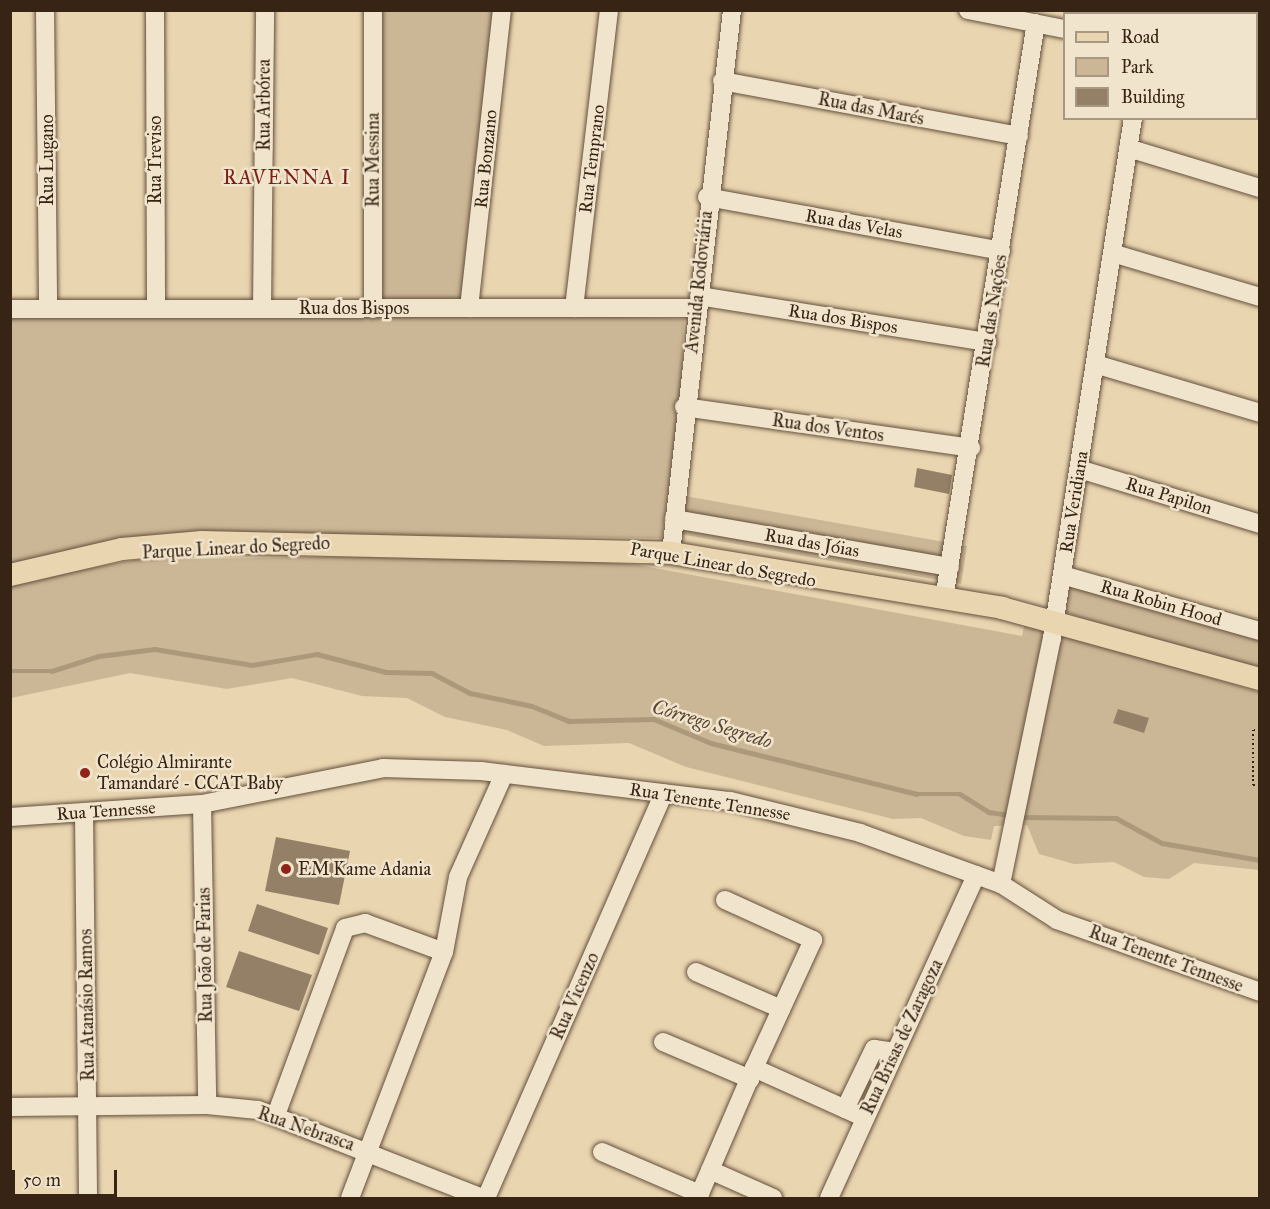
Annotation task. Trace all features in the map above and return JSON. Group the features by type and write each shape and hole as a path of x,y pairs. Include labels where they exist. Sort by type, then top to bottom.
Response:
{"main road":[{"path":"10,575 122,549 202,542 671,554 944,599 1054,620 1260,680"}],"street":[{"name":"Rua Lugano","path":"45,10 48,309"},
{"name":"Rua Treviso","path":"155,10 156,309"},
{"name":"Rua Arbórea","path":"262,308 265,10"},
{"name":"Rua Messina","path":"373,10 373,309"},
{"name":"Rua Bonzano","path":"469,308 502,10"},
{"name":"Rua Temprano","path":"574,308 609,10"},
{"name":"Avenida Rodoviária","path":"671,554 684,407 698,302 707,197 732,10"},
{"path":"968,10 1063,29"},
{"name":"Rua das Nações","path":"944,599 971,448 1036,23"},
{"name":"Rua das Marés","path":"722,81 1019,136"},
{"name":"Rua Veridiana","path":"1001,884 1062,575 1133,120"},
{"path":"1128,148 1260,188"},
{"name":"Rua das Velas","path":"707,197 1001,251"},
{"path":"1112,253 1260,297"},
{"name":"Rua dos Bispos","path":"10,309 574,308 698,302 987,342"},
{"path":"1095,364 1260,413"},
{"name":"Rua dos Ventos","path":"684,407 971,448"},
{"name":"Rua Papilon","path":"1079,469 1260,524"},
{"name":"Rua das Jóias","path":"674,519 950,567"},
{"name":"Rua Robin Hood","path":"1062,575 1260,631"},
{"name":"Rua Tenente Tennesse","path":"202,804 383,768 504,774 664,793 796,814 1001,884 1057,920 1260,992"},
{"path":"350,1198 444,952 458,877 504,774"},
{"name":"Rua Vicenzo","path":"485,1198 664,793"},
{"name":"Rua Tennesse","path":"10,817 202,804"},
{"name":"Rua João de Farias","path":"202,804 207,1105"},
{"name":"Rua Atanásio Ramos","path":"84,812 88,1198"},
{"name":"Rua Brisas de Zaragoza","path":"829,1198 976,875"},
{"path":"602,1152 698,1196 813,940 725,900"},
{"path":"276,1115 345,928 365,923 444,952"},
{"path":"696,972 781,1009"},
{"path":"663,1042 865,1118"},
{"path":"845,1109 874,1049 895,1052"},
{"name":"Rua Nebrasca","path":"10,1107 207,1105 276,1115 485,1198"},
{"path":"710,1170 773,1198"}],"path":[{"path":"1260,730 1253,730 1253,785 1260,785"}],"green space":[{"path":"379,11 495,11 460,313 684,319 681,396 662,538 204,534 11,567 11,317 379,316"},
{"path":"679,495 967,546 961,584 674,533"},
{"path":"507,554 638,565 1022,636 1025,622 1259,692 1259,870 1194,863 1169,879 1144,877 1114,862 1074,864 1039,854 1027,825 994,826 991,840 964,836 921,818 893,819 686,767 629,743 544,746 507,730 445,717 407,698 362,696 292,678 227,689 130,673 11,698 11,583 135,560"},
{"path":"1070,586 1259,637 1259,674 1064,612"}],"building":[{"path":"917,468 952,475 949,494 914,487"},
{"path":"1118,709 1149,718 1144,733 1113,723"},
{"path":"276,837 350,851 339,905 265,891"},
{"path":"257,904 328,928 319,955 248,931"},
{"path":"239,951 312,975 299,1011 226,987"}],"waterway":[{"name":"Córrego Segredo","path":"10,671 52,671 99,656 155,649 252,665 317,654 386,672 432,673 470,693 532,706 569,721 654,719 711,743 917,794 960,794 989,812 1011,815"},
{"name":"Córrego Segredo","path":"1019,817 1116,818 1162,843 1260,860"}],"place":[{"name":"Colégio Almirante Tamandaré - CCAT Baby","path":"85,773"},
{"name":"EM Kame Adania","path":"286,869"}],"district":[{"name":"RAVENNA I","path":"287,177"}]}
